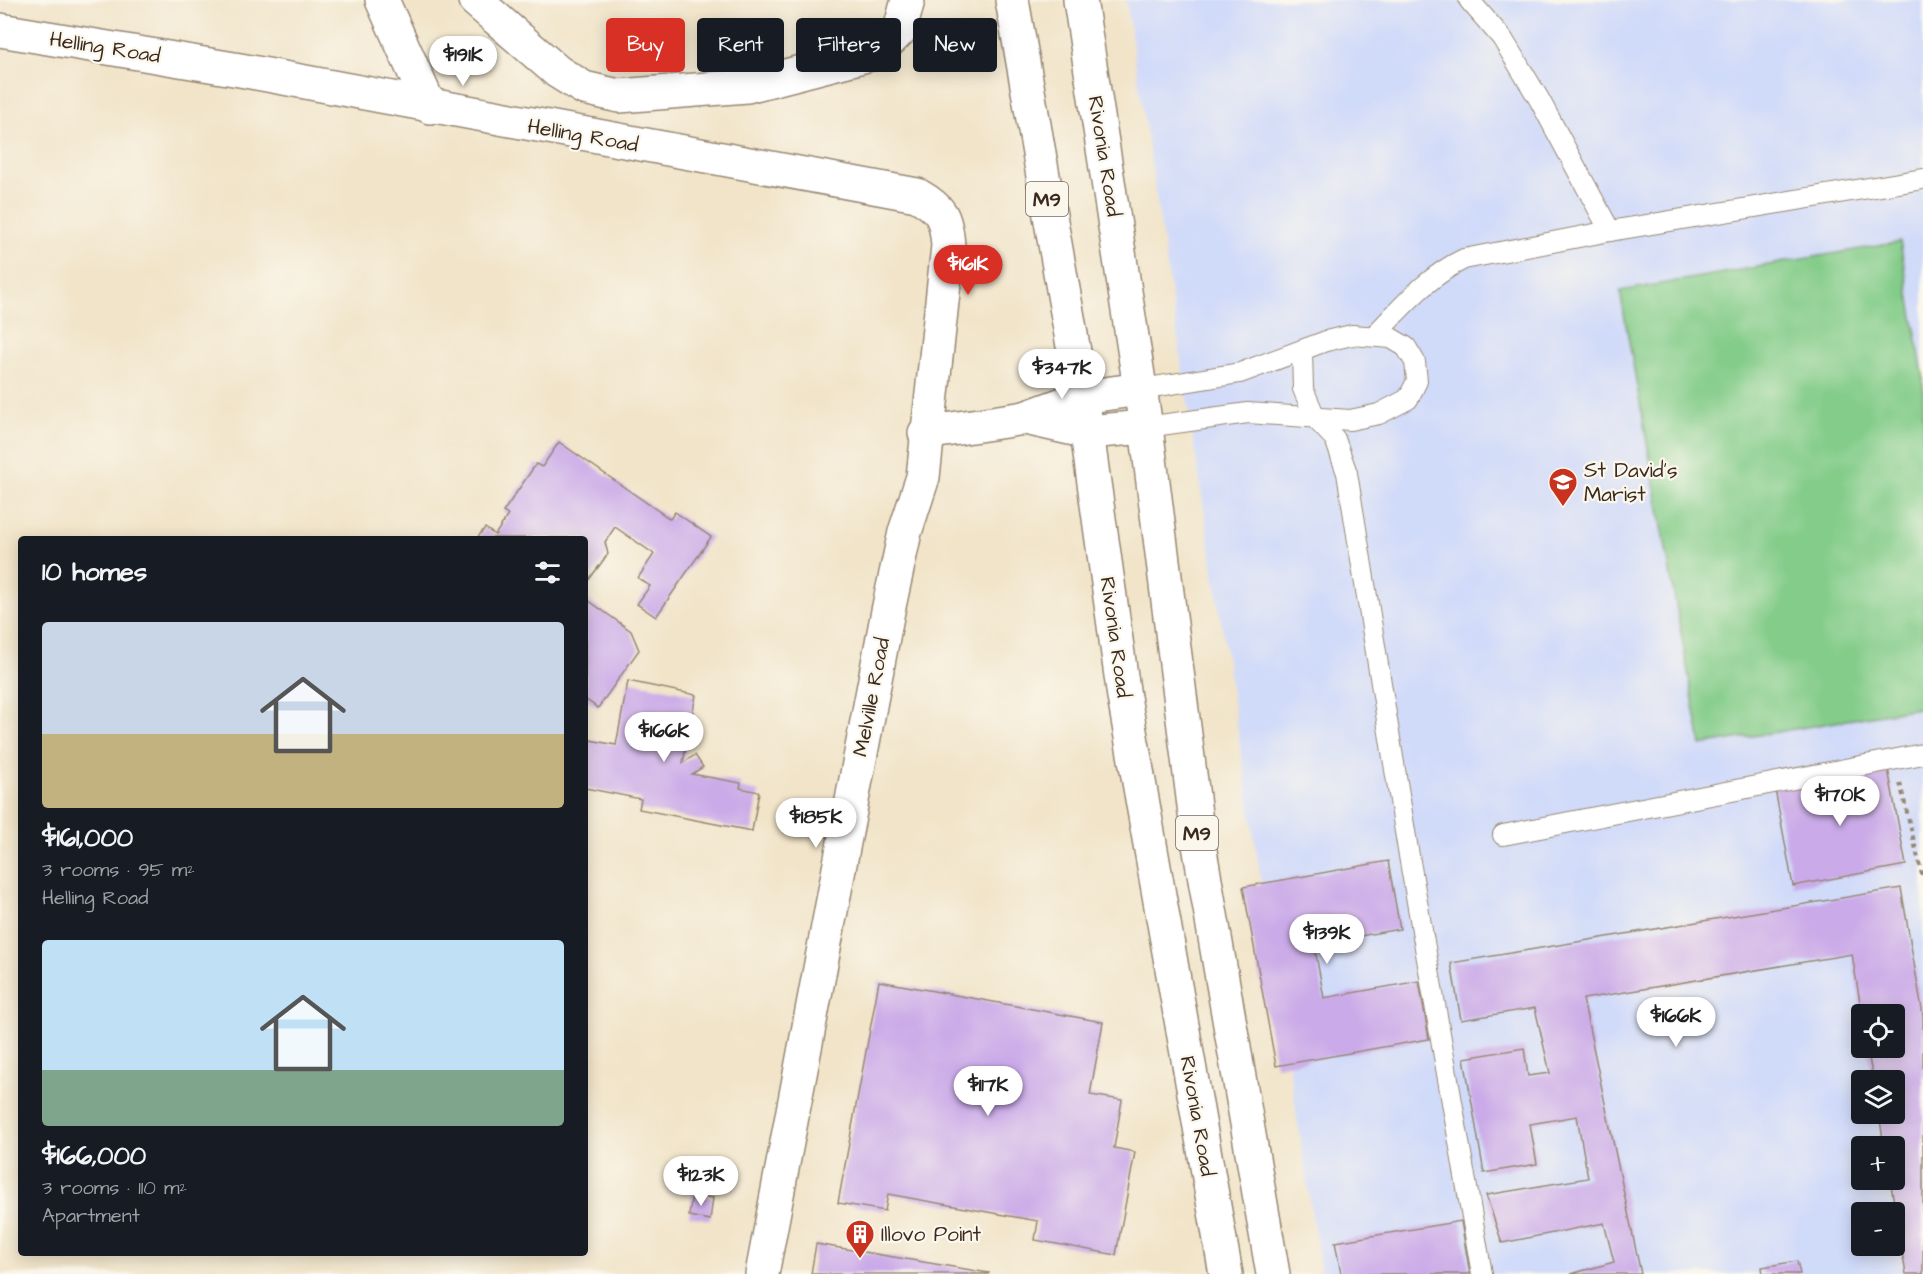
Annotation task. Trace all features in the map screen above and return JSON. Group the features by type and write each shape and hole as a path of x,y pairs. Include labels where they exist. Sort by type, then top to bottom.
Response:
{"street":[{"path":"382,0 430,107"},
{"path":"475,0 558,72 584,88 619,96 747,86 878,52 900,30 908,0"},
{"name":"Rivonia Road","path":"1012,0 1083,397 1124,697 1226,1274"},
{"name":"Rivonia Road","path":"1080,0 1141,389 1199,845 1273,1274"},
{"name":"Helling Road","path":"0,30 240,70 430,107 917,195 936,206 947,224 948,246 925,433"},
{"path":"925,433 1025,418 1083,397 1141,389"},
{"path":"1025,418 1087,432 1146,427"},
{"name":"Melville Road","path":"762,1274 888,611 905,532 922,477 925,433"}],"lane":[{"path":"1469,0 1502,38 1515,58 1580,171 1610,231"},
{"path":"1375,334 1426,282 1443,269 1464,259 1610,231 1923,179"},
{"path":"1141,389 1240,373 1326,341 1352,335 1375,334 1391,338 1406,347 1415,362 1417,381 1408,399 1379,414 1350,420 1248,413 1146,427"},
{"path":"1302,351 1303,389 1316,419 1335,439 1347,473 1408,850 1482,1274"},
{"path":"1503,836 1923,754"}],"path":[{"path":"1895,759 1923,879"}],"shaded area":[{"name":"St David's Marist","path":"1126,0 1923,0 1923,1274 1321,1274"}],"green space":[{"path":"1900,242 1923,375 1923,707 1701,745 1620,291"}],"building":[{"path":"559,442 670,519 675,512 711,537 656,617 637,604 650,586 638,578 654,554 615,527 605,542 608,554 588,581 588,536 479,536 485,528 495,535 508,515 503,512 536,464 542,467"},
{"path":"588,600 631,631 639,650 598,708 588,701"},
{"path":"628,681 696,695 683,763 695,755 703,767 692,774 741,783 740,788 759,792 752,831 639,809 641,799 588,789 588,740 616,745"},
{"path":"1888,769 1906,865 1793,886 1775,789"},
{"path":"1388,861 1400,929 1314,944 1324,998 1419,981 1429,1039 1276,1066 1243,887"},
{"path":"1901,888 1923,1015 1923,1274 1906,1274 1903,1256 1905,1256 1905,1202 1894,1202 1892,1190 1905,1190 1905,1136 1882,1136 1881,1124 1905,1124 1905,1070 1871,1070 1869,1058 1905,1058 1905,1004 1860,1004 1852,954 1583,999 1641,1274 1571,1274 1614,1262 1604,1223 1502,1243 1486,1195 1588,1178 1577,1116 1530,1124 1537,1164 1484,1173 1464,1058 1524,1048 1528,1076 1550,1073 1535,1008 1461,1020 1451,963"},
{"path":"879,981 1103,1022 1090,1095 1122,1100 1114,1148 1135,1152 1116,1255 1035,1240 1038,1221 888,1194 885,1211 838,1203"},
{"path":"692,1195 713,1198 710,1220 689,1216"},
{"path":"1461,1221 1470,1274 1341,1274 1335,1242"},
{"name":"Illovo Point","path":"816,1244 989,1273 811,1274"},
{"path":"1797,1261 1800,1274 1763,1274 1762,1267"}],"place":[{"name":"St David's Marist","path":"1563,508"},
{"name":"Illovo Point","path":"860,1260"}]}
